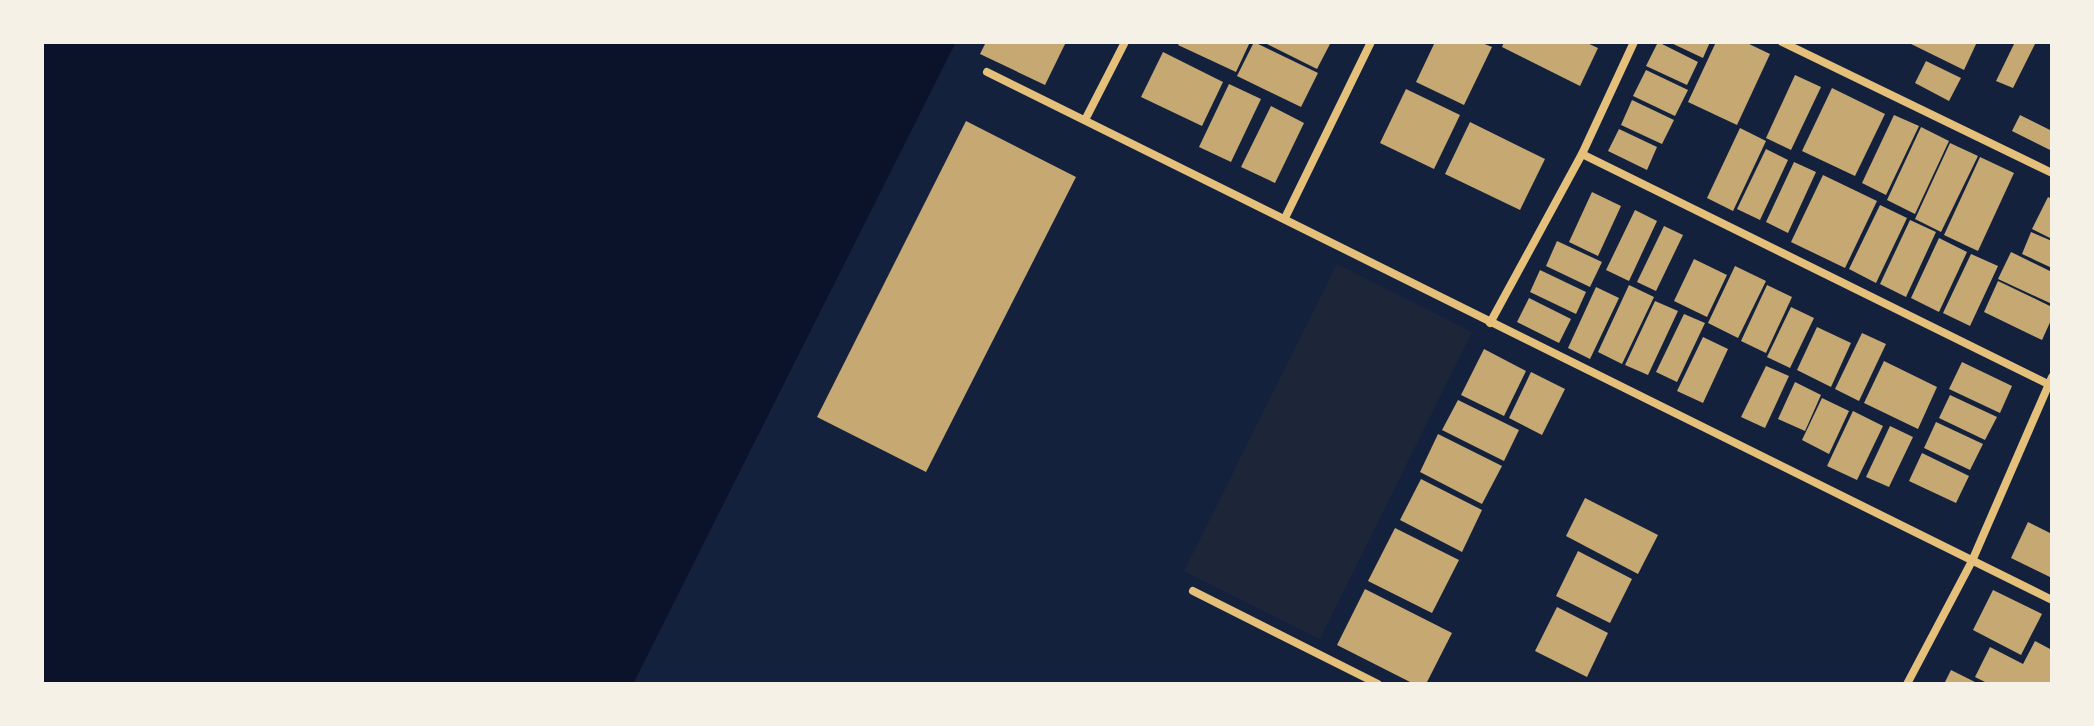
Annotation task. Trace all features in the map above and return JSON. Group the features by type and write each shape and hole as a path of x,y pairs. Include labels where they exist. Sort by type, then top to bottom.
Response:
{"street":[{"path":"1085,120 1125,42"},
{"path":"1285,218 1371,42"},
{"path":"1490,323 1582,154 1634,42"},
{"path":"1782,42 2052,173"},
{"path":"987,72 2052,600"},
{"path":"1582,154 2050,380 1972,561 1907,684"},
{"path":"1193,591 1378,684"}],"shaded area":[{"path":"42,42 956,42 633,684 42,684"},
{"path":"1337,264 1472,332 1320,639 1184,571"}],"building":[{"path":"986,42 1066,42 1045,85 980,54"},
{"path":"1180,42 1250,42 1236,72 1178,45"},
{"path":"1254,42 1318,73 1301,107 1237,76"},
{"path":"1263,42 1331,42 1317,69"},
{"path":"1435,42 1480,42 1492,47 1464,105 1416,82"},
{"path":"1504,42 1585,42 1598,48 1580,86 1502,47"},
{"path":"1658,42 1698,62 1687,85 1646,66"},
{"path":"1669,42 1710,42 1703,58"},
{"path":"1716,42 1745,42 1770,54 1737,125 1688,102"},
{"path":"1907,42 1977,42 1964,70"},
{"path":"2015,42 2036,42 2013,88 1996,81"},
{"path":"1163,52 1223,82 1202,126 1141,97"},
{"path":"1926,61 1961,78 1949,101 1915,83"},
{"path":"1646,70 1688,90 1675,116 1633,96"},
{"path":"1795,75 1821,87 1791,150 1766,138"},
{"path":"1229,84 1261,99 1231,162 1199,147"},
{"path":"1832,88 1885,114 1855,176 1802,151"},
{"path":"1406,89 1460,115 1434,169 1380,143"},
{"path":"1632,100 1674,120 1662,144 1621,125"},
{"path":"1271,106 1304,123 1275,183 1241,167"},
{"path":"1894,115 1919,126 1886,195 1862,183"},
{"path":"2020,115 2052,131 2052,151 2012,131"},
{"path":"966,121 1076,177 926,472 817,417"},
{"path":"1470,122 1545,159 1520,210 1445,174"},
{"path":"1921,127 1949,141 1915,214 1887,200"},
{"path":"1740,128 1766,141 1733,211 1707,198"},
{"path":"1619,129 1657,147 1647,170 1608,151"},
{"path":"1950,143 1978,156 1941,232 1915,219"},
{"path":"1766,149 1788,160 1760,220 1737,209"},
{"path":"1980,157 2014,173 1978,251 1944,235"},
{"path":"1794,162 1816,172 1788,233 1766,222"},
{"path":"1823,175 1877,201 1845,268 1791,242"},
{"path":"1592,192 1621,206 1598,256 1569,242"},
{"path":"2048,197 2052,199 2052,239 2032,229"},
{"path":"1880,205 1907,218 1876,283 1849,269"},
{"path":"1635,210 1657,221 1629,281 1606,270"},
{"path":"1910,220 1936,232 1906,297 1880,284"},
{"path":"1664,226 1683,235 1656,291 1637,282"},
{"path":"2031,232 2052,241 2052,268 2022,254"},
{"path":"1939,238 1967,252 1939,312 1911,298"},
{"path":"1557,241 1602,262 1590,287 1546,266"},
{"path":"2011,252 2052,272 2052,304 1998,279"},
{"path":"1971,254 1998,266 1970,326 1943,313"},
{"path":"1694,259 1727,275 1707,317 1674,301"},
{"path":"1735,266 1766,281 1738,338 1708,323"},
{"path":"1540,270 1586,292 1576,314 1530,292"},
{"path":"1998,281 2052,307 2052,318 2042,340 1984,312"},
{"path":"1629,285 1654,297 1622,364 1598,352"},
{"path":"1767,285 1792,297 1766,353 1741,341"},
{"path":"1596,287 1619,298 1590,359 1568,348"},
{"path":"1529,298 1571,319 1559,343 1517,322"},
{"path":"1655,301 1678,311 1648,375 1625,365"},
{"path":"1791,307 1814,318 1790,368 1767,357"},
{"path":"1684,314 1705,323 1677,382 1656,372"},
{"path":"1817,327 1851,343 1831,387 1797,370"},
{"path":"1862,333 1886,344 1859,401 1835,389"},
{"path":"1703,337 1728,349 1703,403 1677,391"},
{"path":"1484,349 1526,371 1504,416 1461,395"},
{"path":"1884,361 1937,387 1918,429 1864,403"},
{"path":"1962,362 2012,386 2000,413 1949,389"},
{"path":"1766,366 1789,376 1765,428 1741,417"},
{"path":"1531,372 1565,389 1542,435 1509,418"},
{"path":"1795,382 1821,395 1805,431 1778,419"},
{"path":"1950,395 1997,417 1985,440 1939,418"},
{"path":"1822,398 1849,411 1829,454 1802,440"},
{"path":"1458,400 1519,430 1504,461 1442,430"},
{"path":"1853,411 1883,426 1857,480 1827,466"},
{"path":"1936,422 1983,444 1970,470 1924,448"},
{"path":"1890,426 1913,437 1889,487 1866,477"},
{"path":"1438,434 1502,466 1482,504 1420,472"},
{"path":"1922,453 1969,476 1956,503 1909,481"},
{"path":"1421,479 1482,510 1462,552 1400,520"},
{"path":"1585,498 1658,535 1638,574 1566,536"},
{"path":"2028,522 2052,534 2052,578 2011,558"},
{"path":"1395,528 1459,560 1432,613 1368,581"},
{"path":"1578,551 1632,579 1610,623 1556,596"},
{"path":"1365,589 1452,633 1426,684 1414,684 1337,645"},
{"path":"1993,590 2042,614 2021,655 1973,630"},
{"path":"1557,607 1608,633 1587,677 1535,651"},
{"path":"2035,641 2052,650 2052,684 1989,684 1975,677 1990,647 2023,664"},
{"path":"1951,670 1979,684 1944,684"}]}
